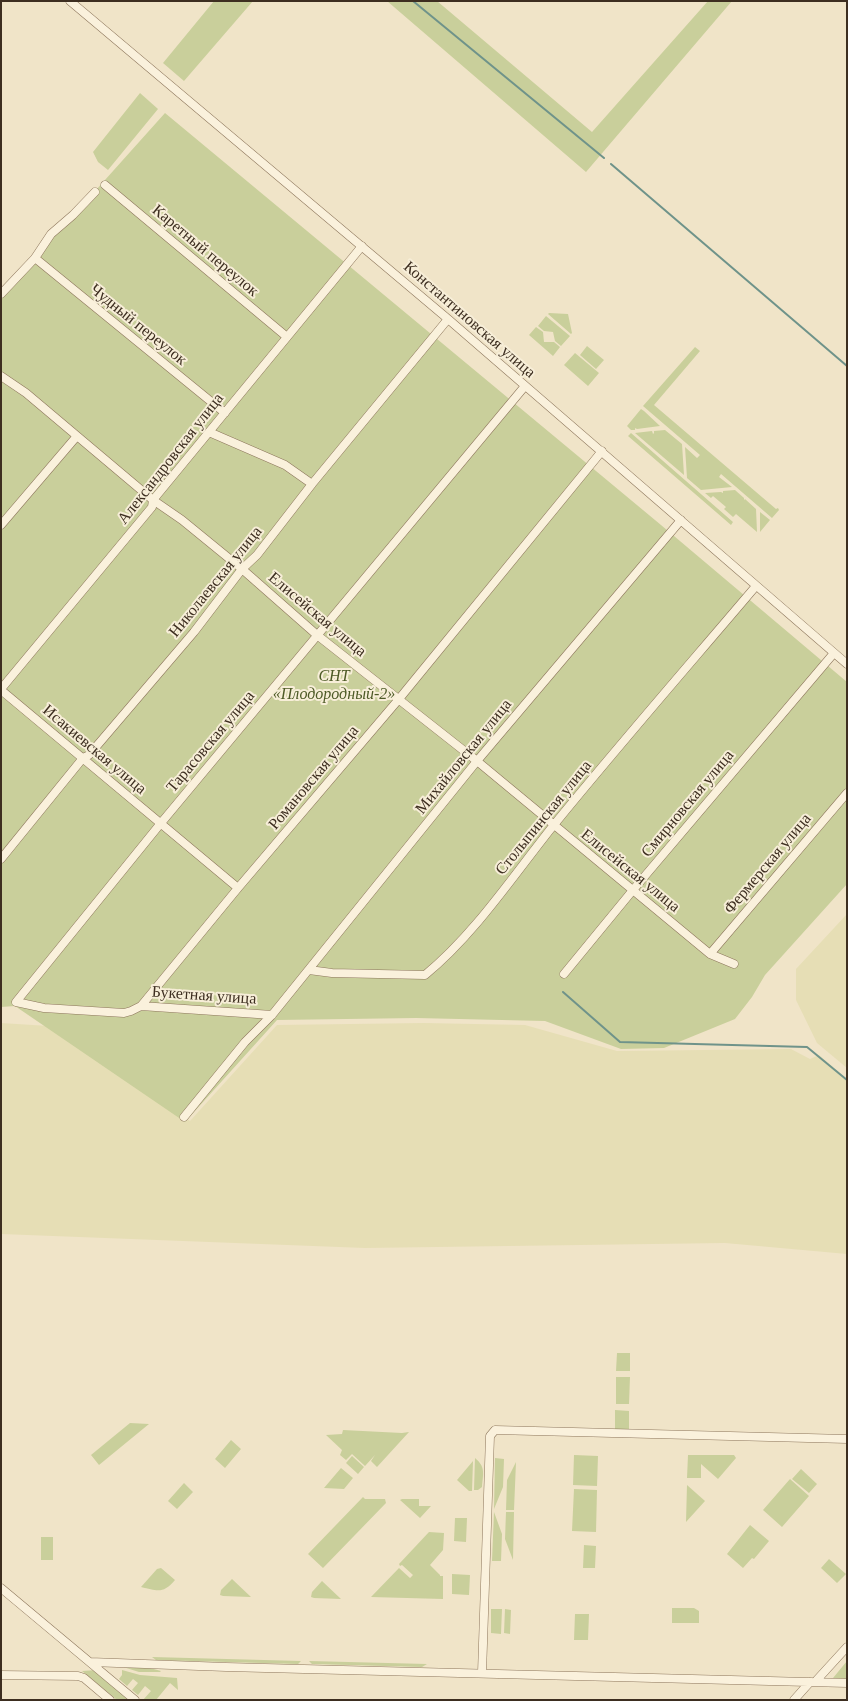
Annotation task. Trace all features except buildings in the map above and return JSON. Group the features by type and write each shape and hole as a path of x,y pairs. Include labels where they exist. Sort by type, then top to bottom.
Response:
{"street":[{"name":"Константиновская улица","path":"70,1 448,319 847,664"},
{"name":"Каретный переулок","path":"105,185 287,337"},
{"path":"1,294 35,258 51,234 73,215 94,192"},
{"name":"Александровская улица","path":"1,689 152,507 153,500 362,246"},
{"name":"Чудный переулок","path":"35,258 225,413"},
{"name":"Николаевская улица","path":"1,859 83,758 90,754 194,632 242,569 257,555 312,484 448,319"},
{"name":"Елисейская улица","path":"1,376 26,393 153,500 182,520 242,569 317,636 477,761 710,954 734,964"},
{"name":"Тарасовская улица","path":"16,1002 161,823 525,386"},
{"path":"209,432 285,465 312,484"},
{"path":"1,526 77,436"},
{"name":"Романовская улица","path":"141,1006 602,452"},
{"name":"Михайловская улица","path":"272,1015 477,761 681,520"},
{"name":"Столыпинская улица","path":"309,970 332,973 425,975 442,960 487,909 554,826 756,586"},
{"name":"Смирновская улица","path":"564,974 834,653"},
{"name":"Исакиевская улица","path":"1,689 238,888"},
{"name":"Фермерская улица","path":"710,954 847,793"},
{"name":"Букетная улица","path":"16,1002 44,1008 124,1013 131,1012 141,1006 272,1015"},
{"path":"184,1117 245,1042 272,1015"},
{"path":"482,1674 490,1436 495,1430 847,1439"},
{"path":"1,1588 135,1700"},
{"path":"794,1700 847,1647"},
{"path":"90,1662 847,1683"},
{"path":"1,1675 78,1676 84,1678 110,1700"}],"shaded area":[{"path":"847,914 847,1068 817,1043 796,1000 796,969"},
{"path":"1,1023 49,1026 73,1031 190,1121 277,1025 424,1023 525,1025 617,1051 791,1049 810,1059 819,1055 847,1079 847,1254 725,1243 365,1248 1,1234"}],"green space":[{"path":"214,1 253,1 184,81 163,63"},
{"path":"387,1 437,1 592,132 708,1 732,1 586,172"},
{"path":"140,93 158,109 108,170 98,162 93,152"},
{"name":"СНТ «Плодородный-2»","path":"165,113 847,682 847,884 765,975 752,997 735,1019 664,1048 621,1049 545,1021 416,1018 277,1020 185,1122 15,1006 1,1007 1,296"},
{"path":"548,314 568,314 572,333"},
{"path":"546,316 570,336 561,346 555,341 553,332 544,331 538,326"},
{"path":"536,327 543,332 544,342 554,342 560,347 553,356 529,335"},
{"path":"587,346 604,360 596,369 580,355"},
{"path":"695,347 700,351 654,405 776,509 778,508 779,510 772,518 721,474 719,477 732,487 701,490 687,478 685,447 697,458 700,455 643,406"},
{"path":"575,353 599,373 588,386 564,365"},
{"path":"641,409 660,426 631,430 627,426"},
{"path":"665,430 682,444 684,475 635,433 652,431 653,434 654,431"},
{"path":"631,433 733,522 731,525 628,436"},
{"path":"735,490 756,509 757,532 736,514 733,517 724,509 726,507 713,496 711,498 705,493 723,493 723,491"},
{"path":"760,512 770,520 760,532"},
{"path":"617,1353 630,1353 630,1371 616,1371"},
{"path":"616,1377 630,1377 629,1404 616,1404"},
{"path":"615,1410 629,1411 629,1429 615,1429"},
{"path":"130,1423 149,1424 99,1465 91,1455"},
{"path":"343,1430 409,1432 377,1467 371,1461 375,1455 365,1466 352,1454 346,1460 340,1455 342,1450 326,1435 342,1434"},
{"path":"231,1440 241,1449 225,1468 215,1459"},
{"path":"574,1455 598,1456 597,1486 573,1485"},
{"path":"688,1455 734,1455 736,1458 718,1479 701,1464 701,1478 687,1478"},
{"path":"352,1456 364,1467 358,1474 346,1463"},
{"path":"475,1458 483,1471 482,1487 478,1490 474,1490"},
{"path":"495,1458 504,1459 503,1487 494,1509"},
{"path":"473,1461 472,1491 469,1491 457,1480"},
{"path":"516,1462 514,1510 506,1510 507,1480"},
{"path":"341,1468 353,1478 344,1489 324,1488"},
{"path":"801,1469 817,1484 809,1493 792,1479"},
{"path":"790,1479 809,1496 782,1527 763,1510"},
{"path":"184,1483 193,1492 177,1509 168,1501"},
{"path":"687,1485 705,1501 686,1522"},
{"path":"574,1489 597,1490 596,1532 572,1531"},
{"path":"363,1497 365,1499 385,1499 386,1503 323,1568 308,1554"},
{"path":"419,1499 419,1506 431,1506 420,1518 400,1500"},
{"path":"494,1512 502,1534 501,1561 492,1561"},
{"path":"506,1512 514,1512 513,1560 505,1539"},
{"path":"455,1518 467,1518 466,1542 454,1541"},
{"path":"750,1525 769,1541 754,1559 752,1558 743,1568 727,1554"},
{"path":"429,1532 444,1533 443,1550 430,1565 440,1576 443,1576 443,1599 371,1597 399,1568 410,1578 413,1575 399,1564"},
{"path":"41,1537 53,1537 53,1560 41,1560"},
{"path":"584,1545 596,1546 595,1568 583,1568"},
{"path":"829,1559 846,1574 837,1583 821,1568"},
{"path":"161,1568 175,1580 167,1588 152,1590 141,1587 157,1569"},
{"path":"452,1574 470,1575 469,1595 452,1594"},
{"path":"232,1579 251,1597 220,1595 221,1590"},
{"path":"322,1581 341,1599 311,1597 312,1592"},
{"path":"672,1608 694,1608 699,1611 699,1623 672,1623"},
{"path":"491,1609 502,1609 501,1634 491,1633"},
{"path":"505,1609 511,1610 510,1634 504,1633"},
{"path":"575,1614 589,1614 588,1640 574,1640"},
{"path":"152,1657 301,1661 298,1664 156,1660"},
{"path":"309,1661 427,1664 422,1667 312,1664"},
{"path":"847,1661 847,1679 833,1678"},
{"path":"120,1666 150,1668 161,1671 139,1672"},
{"path":"97,1670 131,1700 117,1700 82,1671"},
{"path":"122,1670 140,1675 177,1678 178,1690 170,1683 156,1700 143,1700 151,1691 145,1686 138,1695 132,1690 138,1683 133,1679 127,1686 119,1679 122,1675"}],"waterway":[{"path":"413,1 604,158"},
{"path":"611,164 847,366"},
{"path":"563,992 620,1042 807,1047 847,1080"}]}
